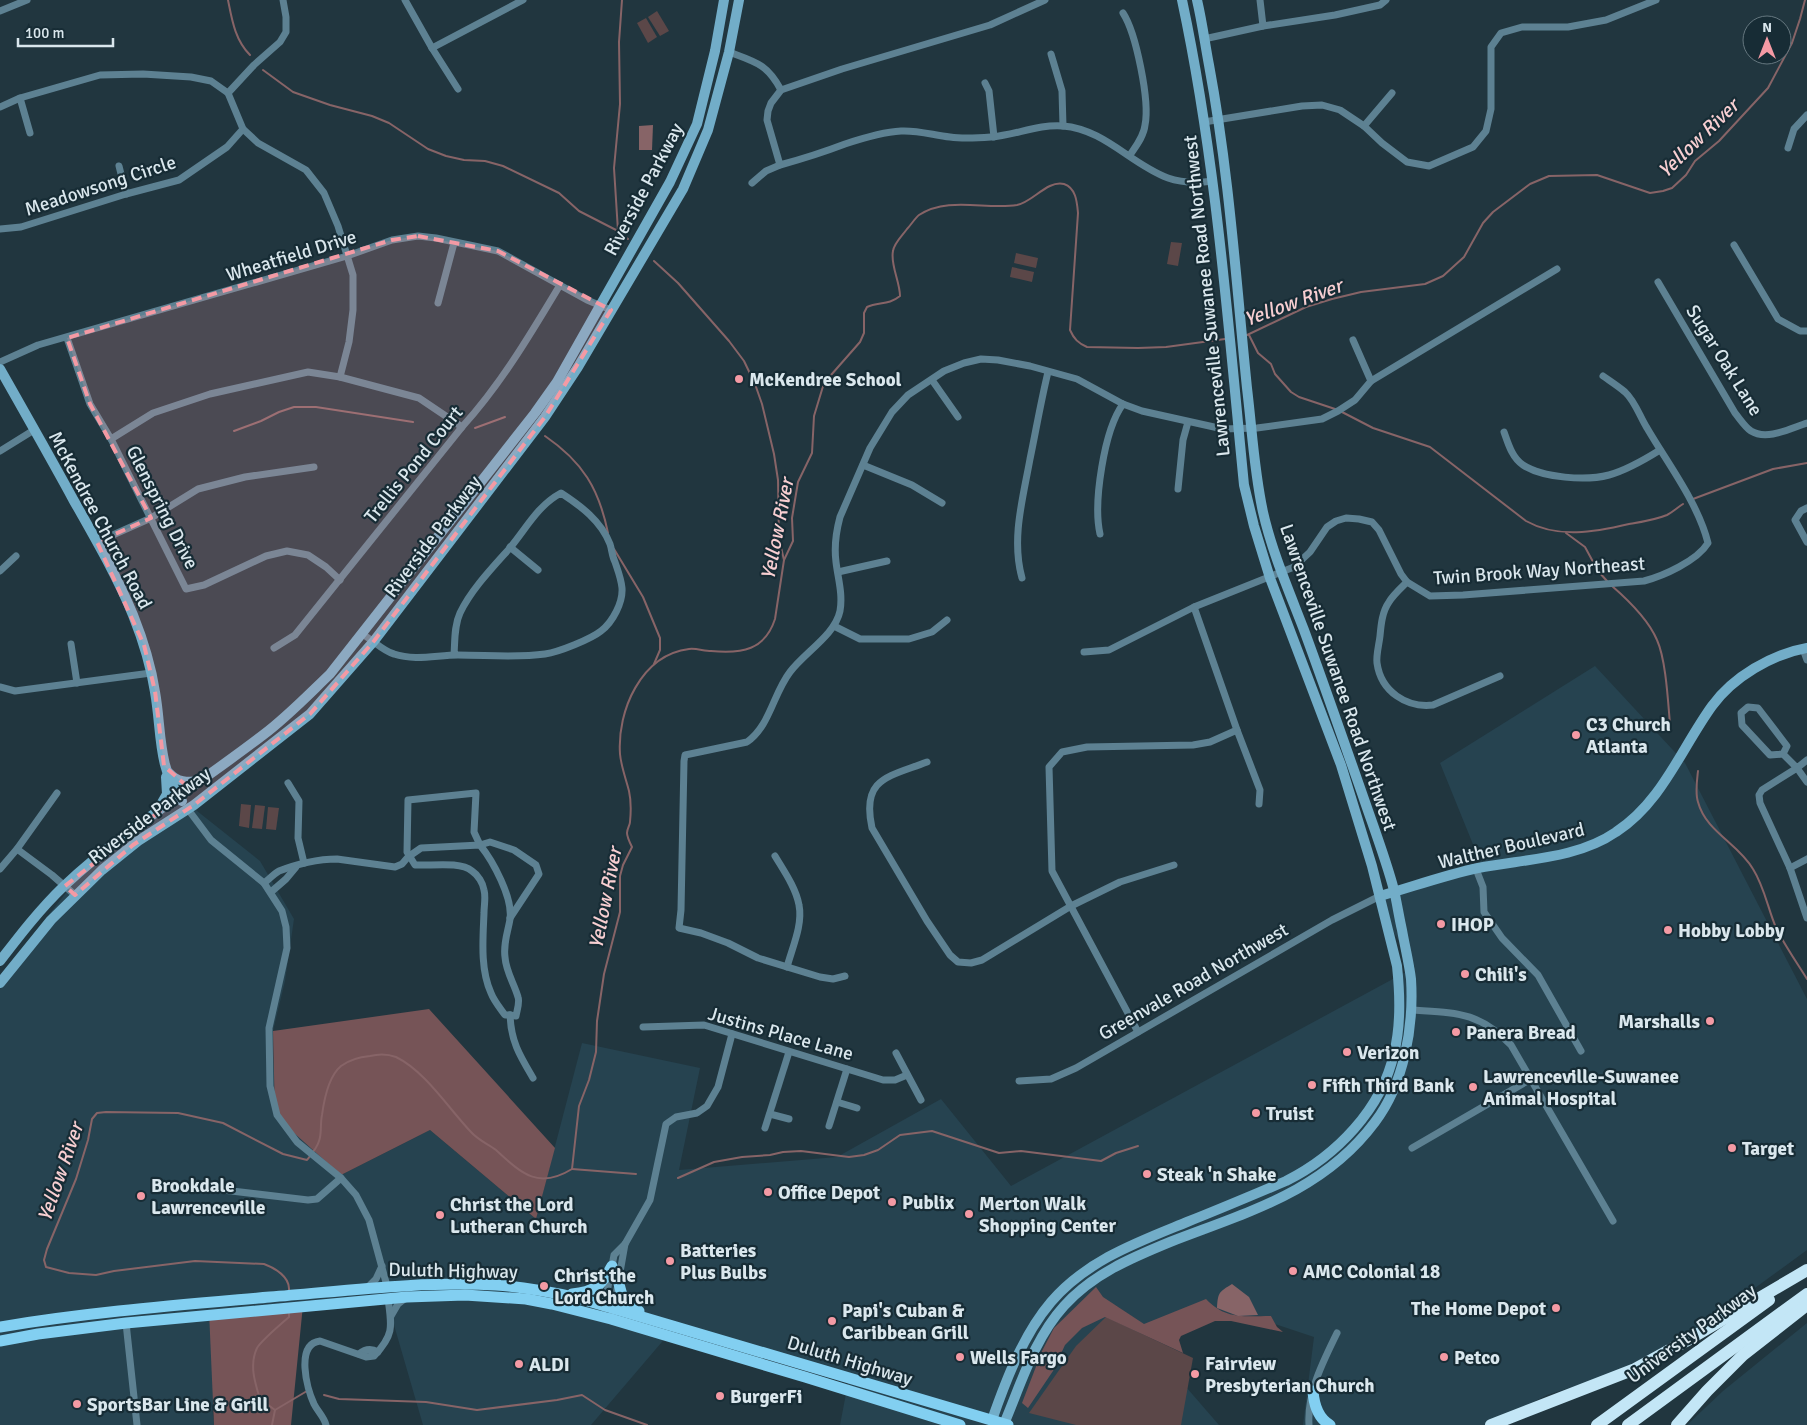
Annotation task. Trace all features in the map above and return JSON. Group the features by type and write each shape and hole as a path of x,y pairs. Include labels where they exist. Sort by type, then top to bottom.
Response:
{"highway":[{"path":"1490,1425 1635,1369 1686,1342 1784,1281 1807,1270"},
{"name":"University Parkway","path":"1597,1425 1807,1270"},
{"name":"University Parkway","path":"1628,1425 1807,1294"},
{"path":"1677,1425 1743,1355 1807,1305"}],"main road":[{"name":"Riverside Parkway","path":"0,961 34,918 65,886 126,835 264,735 301,703 330,674 535,414 557,382 670,182 697,124 715,51 724,0"},
{"name":"Riverside Parkway","path":"0,983 51,920 102,870 138,841 194,805 310,714 374,641 545,417 578,367 683,189 708,130 729,52 739,0"},
{"name":"Lawrenceville Suwanee Road Northwest","path":"991,1423 1017,1356 1051,1303 1062,1291 1091,1267 1108,1256 1293,1178 1334,1150 1365,1115 1382,1087 1394,1055 1398,1030 1398,979 1372,866 1341,765 1270,578 1244,485 1213,181 1191,41 1182,0"},
{"name":"Lawrenceville Suwanee Road Northwest","path":"1005,1425 1034,1352 1047,1328 1081,1290 1109,1270 1143,1253 1258,1209 1317,1178 1358,1144 1377,1120 1394,1091 1408,1040 1411,1010 1411,979 1394,892 1329,697 1282,572 1263,511 1254,468 1252,429 1219,120 1197,0"},
{"name":"McKendree Church Road","path":"0,369 97,542 134,616 144,645 155,691 164,766 178,796 187,808"},
{"name":"Walther Boulevard","path":"1380,896 1476,869 1569,852 1595,844 1616,832 1648,805 1713,705 1725,691 1740,678 1766,662 1805,648"},
{"path":"164,766 171,776 178,780 190,782 200,780"},
{"path":"156,813 167,794 164,766"},
{"path":"565,1295 583,1293 594,1289 604,1282 612,1266"},
{"path":"618,1279 622,1296 627,1304 653,1320"},
{"path":"388,1299 401,1290 448,1284"},
{"name":"Duluth Highway","path":"0,1341 38,1334 277,1302 305,1293 387,1286 496,1285 565,1295 608,1313 960,1425"},
{"path":"324,1304 328,1299 375,1294 387,1286"},
{"name":"Duluth Highway","path":"0,1328 131,1311 277,1302 305,1305 407,1297 465,1295 526,1299 653,1320 991,1423 1005,1425"},
{"path":"1313,1391 1318,1413 1330,1425"}],"street":[{"path":"0,11 27,0"},
{"path":"228,93 254,65 280,42 286,32 286,17 282,0"},
{"path":"405,0 458,89"},
{"path":"432,48 523,0"},
{"path":"780,165 767,120 771,103 781,90 842,69 990,25 1044,0"},
{"path":"1260,0 1263,26"},
{"path":"1204,39 1263,26 1335,15 1380,5 1386,0"},
{"path":"1204,122 1322,104 1340,110 1364,126 1407,162 1429,166 1472,147 1486,131 1491,109 1491,48 1501,33 1522,27 1568,27 1606,20 1656,0"},
{"path":"1123,13 1129,22 1136,44 1146,112 1143,133 1130,155"},
{"path":"729,52 759,64 772,74 781,90"},
{"path":"1051,54 1062,91 1063,126"},
{"path":"0,107 20,98 100,75 190,76 211,81 228,93 244,129 258,143 306,170 324,193 338,226 353,275 353,310 349,342 340,377"},
{"path":"985,83 990,98 994,137"},
{"path":"1364,126 1392,93"},
{"path":"20,98 30,133"},
{"path":"1788,148 1794,129 1807,115"},
{"path":"752,183 766,171 780,165 883,133 901,130 919,131 952,138 994,137 1063,126 1086,132 1102,139 1168,178 1181,182 1213,181"},
{"name":"Meadowsong Circle","path":"0,229 21,227 126,194 179,180 227,147 244,129"},
{"path":"119,166 126,194"},
{"name":"Wheatfield Drive","path":"0,362 38,345 347,256 392,240 418,236 498,251 587,300 610,310"},
{"path":"438,302 454,243"},
{"path":"1734,245 1778,319 1789,326 1800,330 1807,330"},
{"path":"845,976 833,980 787,967 758,958 728,943 701,933 679,928 685,756 747,742 754,737 764,724 775,697 788,674 800,659 834,626 840,610 841,600 841,587 835,550 840,517 878,432 892,412 908,396 944,371 981,359 1014,363 1077,379 1123,404 1188,422 1223,429 1252,429 1322,420 1355,400 1371,381 1557,269"},
{"name":"Sugar Oak Lane","path":"1658,282 1735,413 1747,427 1757,434 1773,434 1807,423"},
{"name":"Trellis Pond Court","path":"274,648 295,635 476,411 520,354 560,285"},
{"name":"Glenspring Drive","path":"67,338 90,404 111,439 186,589 204,585 266,556 287,550 308,555 326,567 340,580"},
{"path":"1353,340 1371,381"},
{"path":"111,439 153,414 210,394 308,372 340,377 419,398 462,427"},
{"path":"1022,578 1018,564 1018,526 1048,372"},
{"name":"Twin Brook Way Northeast","path":"1084,652 1109,650 1194,607 1270,578 1298,564 1310,552 1327,526 1341,520 1359,518 1372,522 1379,530 1407,582 1430,596 1644,581 1656,578 1676,568 1704,551 1708,544 1701,522 1676,475 1626,392 1603,376"},
{"path":"932,380 958,417"},
{"path":"1100,534 1096,520 1099,484 1108,438 1113,422 1123,404"},
{"path":"1178,489 1183,440 1188,422"},
{"path":"0,451 34,430"},
{"path":"1504,432 1513,454 1522,464 1541,473 1568,478 1607,476 1629,467 1660,450"},
{"path":"863,465 912,485 942,503"},
{"path":"97,542 151,518 198,489 245,477 314,467"},
{"path":"362,634 393,654 406,657 546,654 576,644 602,631 614,616 621,598 620,574 614,562 610,544 604,533 593,517 579,504 561,493 549,500 525,526 510,548 469,598 461,612 455,634 454,655"},
{"path":"1807,508 1801,511 1795,520 1807,542"},
{"path":"510,548 538,570"},
{"path":"0,571 16,556"},
{"path":"838,572 887,561"},
{"path":"1407,582 1388,603 1383,615 1380,634 1377,662 1381,678 1392,692 1407,702 1424,706 1433,705 1500,676"},
{"path":"1194,607 1260,790 1259,804"},
{"path":"834,626 860,638 909,639 932,632 948,620"},
{"path":"71,644 77,683"},
{"path":"1805,648 1807,660"},
{"path":"0,687 15,691 151,673"},
{"path":"1783,754 1787,746 1758,708 1748,707 1741,713 1742,725 1770,755 1783,754 1797,768 1807,782"},
{"path":"1138,1032 1052,871 1049,767 1062,752 1087,747 1193,745 1210,742 1237,730"},
{"path":"1807,760 1762,790 1759,795 1760,803 1790,868 1807,918"},
{"path":"927,762 887,777 872,791 868,802 869,816 872,828 927,921 950,955 958,962 971,963 982,960 1071,906 1120,882 1174,865"},
{"path":"288,784 299,801 298,838 304,862"},
{"path":"0,869 17,849 57,793"},
{"path":"476,793 474,832 502,883 510,906 504,957 519,998 516,1016 506,1015 491,993 486,975 483,946 484,890 481,880 472,870 463,867 415,864 410,855 408,852 408,800 476,793"},
{"name":"McKendree Church Road","path":"187,808 211,840 264,883 282,911 288,948 269,1028 270,1086 277,1115 297,1142 320,1160 356,1195 369,1220 387,1286"},
{"path":"264,883 278,872 304,862 337,859 395,867 402,864 410,855 421,848 480,845 490,842 514,850 536,865 540,874 510,918"},
{"path":"17,849 49,872 75,895"},
{"path":"775,856 796,893 800,906 799,922 787,967"},
{"path":"1790,868 1807,859"},
{"path":"271,892 286,880 297,866"},
{"path":"1476,869 1483,887 1484,912 1502,938 1538,975 1581,1051"},
{"name":"Greenvale Road Northwest","path":"1019,1081 1051,1079 1076,1068 1332,920 1380,896"},
{"path":"1411,1010 1454,1012 1471,1016 1486,1023 1511,1045 1613,1221"},
{"path":"510,1016 511,1032 516,1048 533,1078"},
{"name":"Justins Place Lane","path":"643,1027 704,1025 883,1080 895,1080 907,1075"},
{"path":"608,1313 614,1255 625,1244 650,1200 666,1124 676,1117 697,1113 707,1106 718,1087 732,1034"},
{"path":"765,1128 789,1052"},
{"path":"896,1053 921,1100"},
{"path":"829,1126 847,1069"},
{"path":"1412,1148 1531,1079"},
{"path":"837,1102 857,1108"},
{"path":"770,1114 789,1120"},
{"path":"181,1185 308,1200 317,1199 340,1178"},
{"path":"608,1313 618,1279 625,1244"},
{"path":"366,1288 376,1279 382,1266"},
{"path":"391,1316 398,1304 407,1297"},
{"path":"326,1425 314,1405 307,1384 306,1356 309,1346 314,1342 320,1341 359,1354 364,1350 372,1349 378,1352 389,1339 391,1316 388,1299"},
{"path":"126,1323 137,1425"},
{"path":"1309,1425 1308,1415 1320,1368 1337,1333"}],"highlighted area":[{"path":"418,236 498,251 611,310 545,417 374,641 310,714 194,805 133,845 75,895 65,886 189,788 164,766 155,691 144,645 97,542 151,518 90,404 67,338 392,240"}],"shaded area":[{"path":"657,11 669,31 660,36 648,17"},
{"path":"646,18 657,37 648,43 637,23"},
{"path":"653,125 652,150 639,150 639,126"},
{"path":"1171,242 1182,243 1178,266 1167,264"},
{"path":"1016,253 1038,258 1036,268 1014,263"},
{"path":"1012,267 1034,272 1032,282 1010,277"},
{"path":"1595,666 1685,763 1807,999 1807,1250 1722,1312 1626,1370 1547,1395 1489,1425 1303,1425 1314,1337 1275,1324 1271,1316 1237,1317 1216,1309 1206,1300 1144,1325 1115,1305 1219,1425 840,1425 849,1378 673,1329 591,1425 423,1425 385,1294 303,1305 212,1406 214,1425 0,1425 0,977 98,852 182,799 260,861 294,919 285,981 273,1031 341,1175 430,1130 536,1219 582,1043 700,1068 679,1170 837,1157 941,1099 1011,1186 1415,967 1394,933 1382,892 1483,869 1440,763"},
{"path":"241,804 251,805 249,828 239,826"},
{"path":"255,805 265,806 262,829 252,828"},
{"path":"268,807 279,808 276,830 266,829"},
{"path":"429,1009 555,1148 536,1219 430,1130 341,1175 275,1116 273,1031"},
{"path":"1232,1284 1249,1297 1258,1315 1238,1316 1217,1308 1220,1293"},
{"path":"1096,1287 1103,1297 1144,1324 1206,1299 1213,1306 1228,1314 1271,1316 1277,1327 1283,1332 1231,1321 1215,1321 1181,1336 1179,1340 1183,1353 1105,1317 1082,1328 1065,1345 1053,1371 1028,1408 1022,1403 1042,1351 1054,1328"},
{"path":"303,1305 291,1425 214,1425 209,1311"},
{"path":"1106,1317 1193,1358 1181,1425 1076,1425 1029,1413 1076,1346"},
{"path":"1807,1323 1807,1425 1687,1425 1723,1391"}],"waterway":[{"path":"228,0 238,36 250,55"},
{"path":"618,231 614,168 620,104 619,42 622,0"},
{"name":"Yellow River","path":"1245,336 1306,307 1332,299 1361,292 1425,284 1443,276 1464,257 1483,223 1493,212 1530,184 1549,176 1597,175 1650,193 1672,188 1686,175 1695,161 1719,141 1768,88 1792,43 1805,0"},
{"path":"263,70 293,92 389,123 428,149 446,156 464,160 485,161 503,166 559,193 579,211 618,231 628,239"},
{"name":"Yellow River","path":"289,1290 289,1285 284,1277 273,1268 264,1264 195,1261 96,1275 69,1273 46,1267 44,1260 47,1249 76,1179 88,1140 92,1119 97,1113 106,1112 178,1113 223,1123 283,1154 307,1160 319,1141 321,1118 326,1096 330,1082 337,1070 355,1059 386,1055 396,1057 417,1071 474,1135 496,1150 522,1172 531,1176 549,1178 572,1169 579,1106 589,1080 596,1052 597,1021 604,974 620,912 620,876 632,847 627,833 630,822 630,798 620,754 620,737 628,703 635,688 645,674 672,653 689,649 733,652 751,648 759,644 771,629 775,619 784,560 793,541 792,518 798,482 812,453 814,416 824,383 860,342 864,333 864,313 867,307 892,301 900,296 892,256 893,251 897,242 918,216 930,209 942,206 1017,205 1029,200 1052,185 1064,184 1073,192 1078,213 1070,330 1081,344 1087,347 1138,348 1166,347 1225,339"},
{"path":"654,261 678,283 729,341 744,361 755,384 762,404 774,454 778,480 779,539 784,560"},
{"path":"1249,335 1258,353 1271,364 1275,374 1291,392 1299,397 1335,409"},
{"path":"234,431 294,407 316,407 413,422"},
{"path":"1342,412 1373,428 1430,447 1526,521 1538,527 1564,532 1603,529 1658,518 1667,515 1683,504"},
{"path":"475,428 505,417"},
{"path":"545,436 570,456 587,478 600,503 608,533"},
{"path":"1693,499 1773,469 1807,463"},
{"path":"1566,533 1585,547 1598,571 1607,581"},
{"path":"614,549 643,597 660,638 660,650 654,664"},
{"path":"1612,586 1643,618 1657,640 1665,670 1670,724"},
{"path":"1698,771 1696,786 1698,802 1702,812 1715,830 1747,860 1753,869 1761,884 1777,930 1807,979"},
{"path":"678,1178 714,1162 742,1157 801,1151 849,1157 864,1155 878,1150 900,1135 932,1131 999,1153 1021,1151 1101,1161 1116,1153 1138,1146"},
{"path":"572,1169 636,1174"},
{"name":"Yellow River","path":"275,1410 260,1399 256,1387 253,1361 259,1345 289,1317 289,1312"},
{"path":"275,1410 307,1391"},
{"path":"324,1395 339,1399 426,1402 477,1410 582,1395 605,1410 647,1425"},
{"name":"Yellow River","path":"272,1425 275,1410"}],"place":[{"name":"McKendree School","path":"739,379"},
{"name":"C3 Church Atlanta","path":"1576,735"},
{"name":"IHOP","path":"1441,924"},
{"name":"Hobby Lobby","path":"1668,930"},
{"name":"Chili's","path":"1465,974"},
{"name":"Marshalls","path":"1710,1021"},
{"name":"Panera Bread","path":"1456,1032"},
{"name":"Verizon","path":"1347,1052"},
{"name":"Fifth Third Bank","path":"1312,1085"},
{"name":"Lawrenceville-Suwanee Animal Hospital","path":"1473,1087"},
{"name":"Truist","path":"1256,1113"},
{"name":"Target","path":"1732,1148"},
{"name":"Steak 'n Shake","path":"1147,1174"},
{"name":"Office Depot","path":"768,1192"},
{"name":"Brookdale Lawrenceville","path":"141,1196"},
{"name":"Publix","path":"892,1202"},
{"name":"Merton Walk Shopping Center","path":"969,1214"},
{"name":"Christ the Lord Lutheran Church","path":"440,1215"},
{"name":"Batteries Plus Bulbs","path":"670,1261"},
{"name":"AMC Colonial 18","path":"1293,1271"},
{"name":"Christ the Lord Church","path":"544,1286"},
{"name":"The Home Depot","path":"1556,1308"},
{"name":"Papi's Cuban & Caribbean Grill","path":"832,1321"},
{"name":"Wells Fargo","path":"960,1357"},
{"name":"Petco","path":"1444,1357"},
{"name":"ALDI","path":"519,1364"},
{"name":"Fairview Presbyterian Church","path":"1195,1374"},
{"name":"BurgerFi","path":"720,1396"},
{"name":"SportsBar Line & Grill","path":"77,1404"}]}
